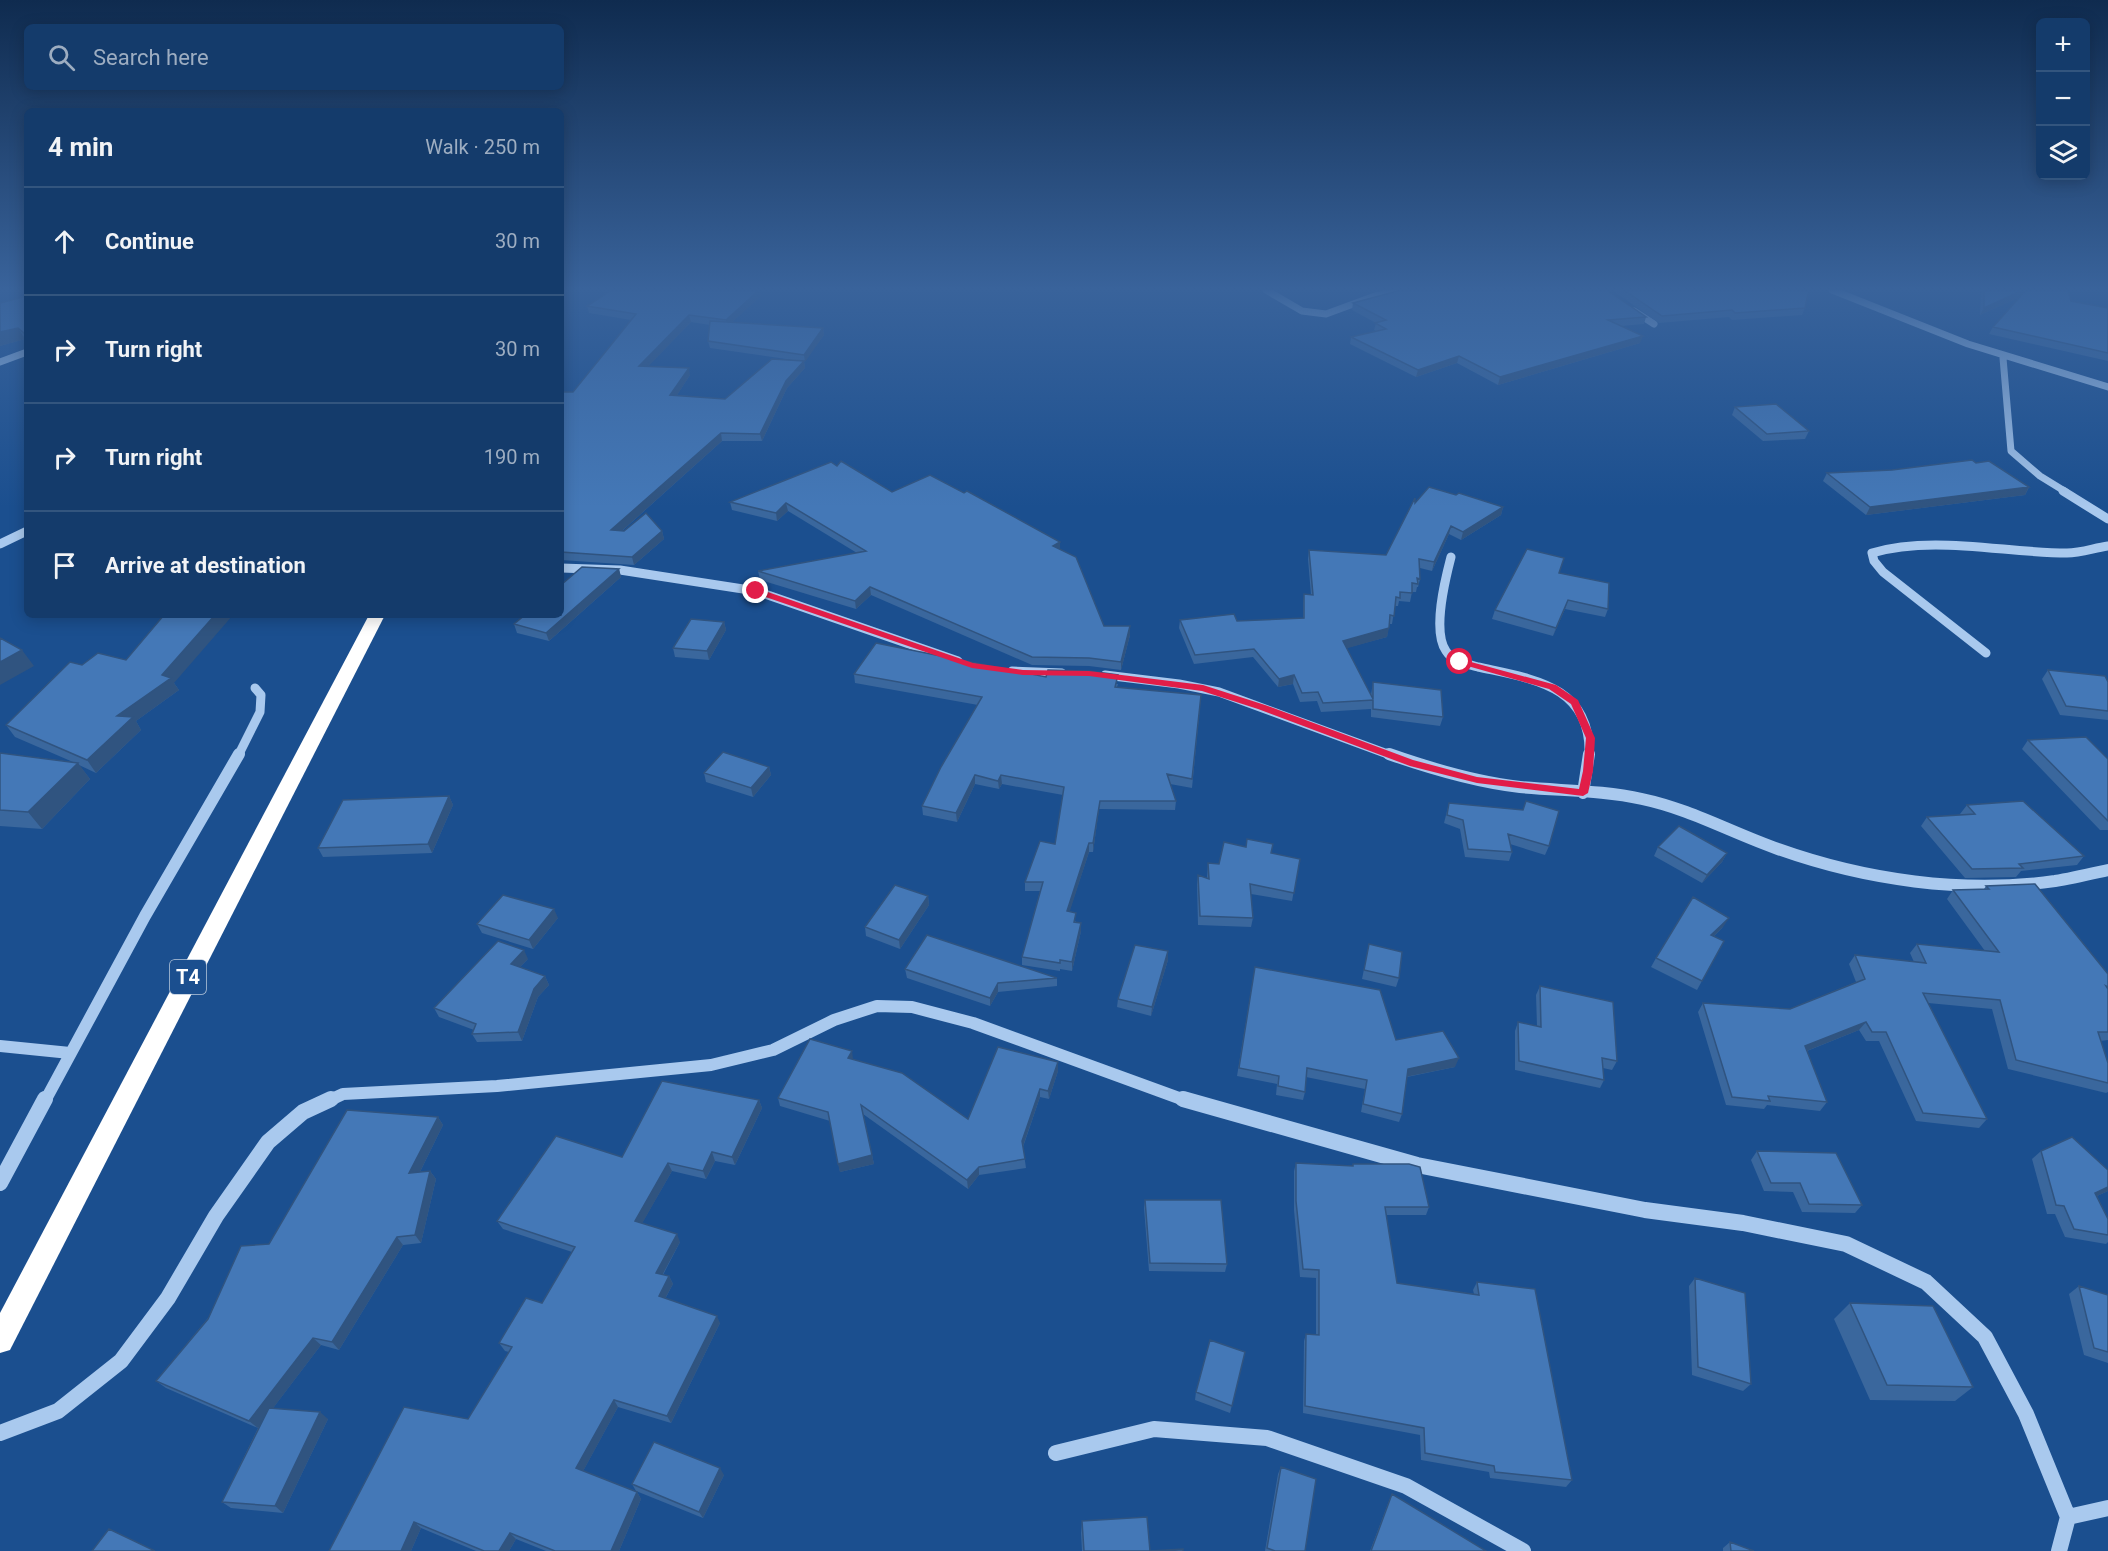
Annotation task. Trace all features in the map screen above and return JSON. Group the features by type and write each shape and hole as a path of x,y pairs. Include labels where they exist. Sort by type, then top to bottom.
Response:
{"highway":[{"name":"T4","path":"0,1340 375,618"}],"street":[{"path":"2003,362 2011,451 2040,476 2108,519"},
{"path":"2019,362 2108,387"},
{"path":"0,544 24,532"},
{"path":"1986,653 1883,572 1874,561 1872,553 1881,548 1937,547 2070,553 2108,546"},
{"path":"1451,557 1442,591 1441,640 1446,652 1460,662 1553,687 1575,702 1590,738 1588,771 1583,793"},
{"path":"564,568 620,570 756,591 972,665"},
{"path":"1002,669 1023,672 1084,673 1203,688 1261,707 1410,763 1477,780 1583,793 1626,795 1663,804 1713,821 1779,850 1842,868 1905,881 1989,886 2049,882 2108,870"},
{"path":"0,1183 145,916 247,741 260,712 261,695 255,688"},
{"path":"0,1432 58,1411 121,1361 168,1298 216,1216 268,1142 303,1112 343,1094 497,1086 711,1065 773,1050 834,1020 877,1006 912,1007 973,1023 1196,1104 1417,1165 1645,1210 1743,1223 1846,1244 1926,1282 1985,1337 2026,1414 2068,1517 2059,1551"},
{"path":"0,1046 70,1053"},
{"path":"1056,1453 1154,1429 1267,1438 1406,1486 1523,1551"},
{"path":"2068,1517 2108,1508"}],"building":[{"path":"597,362 643,362 639,366 689,368 670,395 725,399 768,362 803,362 786,381 760,434 721,433 611,530 624,531 646,513 662,531 632,557 564,552 564,392 573,392"},
{"path":"1403,362 1440,362 1418,370"},
{"path":"1471,362 1551,362 1500,377"},
{"path":"1776,404 1809,431 1767,434 1735,407"},
{"path":"1972,460 1976,463 1989,461 2029,487 1870,507 1827,473 1892,470"},
{"path":"841,461 892,492 930,475 964,493 967,491 1060,542 1053,546 1076,557 1104,626 1130,626 1121,662 1089,658 1032,657 870,587 855,601 758,571 866,551 786,503 776,513 730,502 831,462 837,466"},
{"path":"1429,487 1456,495 1459,493 1503,507 1463,532 1451,526 1434,562 1419,559 1418,584 1412,583 1412,593 1400,592 1400,598 1396,597 1394,616 1390,615 1389,628 1343,641 1373,699 1373,682 1441,690 1443,717 1373,709 1373,700 1323,703 1318,692 1302,693 1294,675 1279,679 1254,649 1195,655 1180,620 1234,614 1237,621 1304,618 1304,594 1313,595 1309,550 1386,555 1415,498 1415,503"},
{"path":"1527,549 1564,558 1559,573 1609,583 1608,609 1568,600 1556,628 1495,610"},
{"path":"582,567 619,569 564,617 564,582"},
{"path":"161,618 212,618 162,675 171,678 117,716 133,717 87,760 6,725 70,662 82,665 98,653 126,660"},
{"path":"521,618 563,618 546,633 514,624"},
{"path":"691,619 724,622 707,651 673,648"},
{"path":"0,638 22,650 0,662"},
{"path":"876,643 1046,677 1048,670 1089,671 1118,675 1115,687 1201,695 1192,779 1167,774 1176,801 1100,801 1093,843 1089,843 1067,911 1076,913 1074,922 1081,923 1072,962 1060,960 1060,963 1022,957 1043,882 1025,882 1040,841 1055,844 1064,787 1001,775 998,781 975,775 956,813 922,806 941,767 982,697 854,674"},
{"path":"2048,670 2105,676 2108,682 2108,711 2066,706"},
{"path":"2086,737 2108,759 2108,821 2028,740"},
{"path":"723,752 769,767 751,788 704,773"},
{"path":"0,753 78,763 28,812 0,810"},
{"path":"449,796 428,844 318,848 343,800"},
{"path":"1526,801 1559,811 1549,846 1508,834 1512,852 1468,849 1463,820 1447,815 1449,803 1523,810"},
{"path":"2023,801 2084,856 2019,864 2023,868 1972,869 1927,817 1975,814 1967,805"},
{"path":"1679,826 1727,853 1707,875 1658,847"},
{"path":"1247,839 1273,844 1271,853 1300,859 1294,893 1250,884 1253,918 1200,916 1198,875 1209,879 1208,863 1219,864 1224,842 1246,847"},
{"path":"2035,884 2108,974 2108,987 2106,986 2108,989 2108,1032 2098,1032 2108,1063 2108,1083 2016,1060 2000,1000 1923,993 1987,1119 1923,1113 1886,1032 1872,1032 1866,1022 1805,1046 1827,1102 1768,1096 1770,1101 1732,1097 1703,1003 1790,1009 1865,979 1855,955 1926,963 1917,944 1999,952 1953,890"},
{"path":"895,885 928,896 899,940 865,927"},
{"path":"503,895 554,909 529,940 477,924"},
{"path":"1693,897 1729,918 1711,935 1724,941 1702,981 1656,958"},
{"path":"927,935 1057,978 998,983 990,998 905,969"},
{"path":"498,941 524,950 511,964 545,976 534,989 518,1032 472,1034 476,1024 434,1008"},
{"path":"1369,944 1402,952 1399,978 1364,970"},
{"path":"1135,945 1168,951 1152,1007 1118,999"},
{"path":"1255,967 1380,990 1396,1040 1443,1031 1459,1058 1408,1069 1402,1114 1363,1104 1367,1080 1307,1068 1305,1092 1278,1086 1279,1076 1239,1068"},
{"path":"1540,986 1613,1002 1617,1061 1602,1058 1604,1080 1519,1061 1518,1022 1541,1027"},
{"path":"810,1039 852,1051 848,1058 902,1073 968,1119 998,1047 1058,1062 1048,1091 1040,1089 1022,1141 1025,1159 979,1167 967,1180 861,1105 872,1155 838,1164 828,1112 778,1098"},
{"path":"662,1081 759,1100 732,1157 712,1152 703,1171 668,1163 635,1221 677,1234 656,1273 669,1276 659,1296 717,1316 667,1416 614,1400 576,1468 637,1492 611,1551 555,1551 510,1533 499,1551 484,1551 414,1522 401,1551 329,1551 404,1407 468,1419 512,1347 499,1343 526,1298 542,1303 575,1247 497,1221 556,1136 622,1157"},
{"path":"347,1110 438,1117 409,1173 430,1171 415,1235 397,1237 332,1342 313,1338 249,1421 156,1381 208,1319 241,1246 269,1244"},
{"path":"2072,1137 2108,1170 2108,1187 2095,1193 2108,1219 2108,1235 2074,1229 2064,1206 2056,1205 2041,1151"},
{"path":"1757,1151 1836,1153 1862,1205 1809,1204 1800,1183 1771,1183"},
{"path":"1296,1163 1353,1166 1353,1164 1409,1164 1420,1167 1429,1207 1385,1207 1397,1283 1479,1295 1477,1282 1535,1289 1572,1480 1495,1472 1494,1466 1425,1453 1424,1428 1305,1406 1306,1334 1319,1335 1319,1270 1303,1269 1296,1201"},
{"path":"1145,1200 1221,1200 1227,1264 1150,1263"},
{"path":"1695,1278 1745,1293 1751,1384 1698,1367"},
{"path":"2079,1286 2108,1295 2108,1352 2094,1348"},
{"path":"1850,1303 1933,1306 1973,1387 1887,1385"},
{"path":"1210,1340 1245,1352 1232,1406 1196,1392"},
{"path":"269,1408 320,1412 275,1506 222,1502"},
{"path":"654,1442 720,1468 699,1512 632,1484"},
{"path":"1281,1467 1316,1479 1305,1551 1275,1551 1267,1548"},
{"path":"1392,1494 1486,1551 1371,1551"},
{"path":"1147,1517 1150,1551 1084,1551 1082,1521"},
{"path":"109,1529 155,1551 92,1551"},
{"path":"1730,1542 1754,1551 1731,1551"},
{"path":"1183,1549 1183,1551 1150,1551"}],"route":[{"path":"756,591 972,665 1023,672 1089,673 1203,688 1261,707 1410,763 1477,780 1583,793 1588,771 1590,738 1575,702 1553,687 1460,662"}]}
